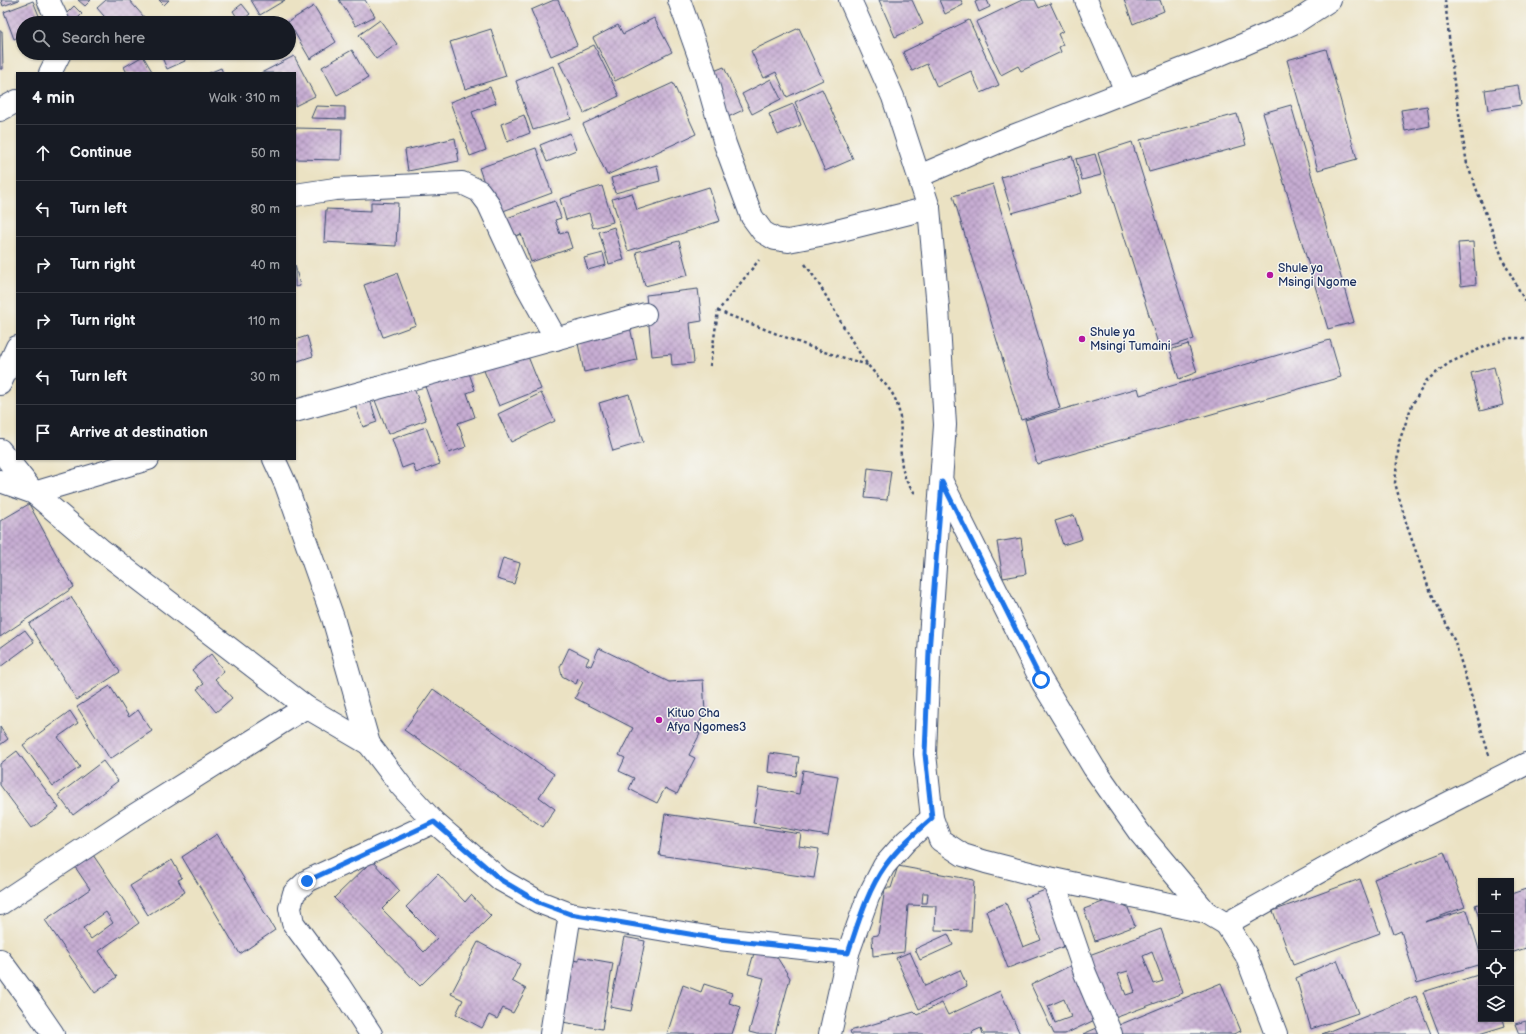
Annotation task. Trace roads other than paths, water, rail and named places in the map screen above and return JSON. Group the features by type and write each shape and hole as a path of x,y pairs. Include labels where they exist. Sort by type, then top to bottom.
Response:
{"street":[{"path":"48,0 56,16"},
{"path":"680,0 704,70 725,144 752,217 763,232 782,240 825,234 929,208"},
{"path":"850,0 893,97 929,208 938,308 945,425 929,652 925,754 932,818 940,840 962,855 1052,879 1206,912 1226,924 1246,954 1276,1034"},
{"path":"1086,0 1126,91"},
{"path":"919,176 1012,136 1219,55 1296,22 1330,0"},
{"path":"50,72 56,60"},
{"path":"0,110 16,102"},
{"path":"296,195 335,189 462,183 479,191 488,203 525,283 556,338"},
{"path":"296,411 645,314"},
{"path":"0,384 16,349"},
{"path":"0,450 34,493 100,548 306,707 369,744"},
{"path":"0,481 34,493 145,460"},
{"path":"274,460 286,485 333,618 369,744 401,786 434,822 501,880 538,902 570,914 719,939 848,953"},
{"path":"942,482 1041,680 1090,761 1139,832 1206,912"},
{"path":"0,904 143,810 306,707"},
{"path":"1226,924 1378,838 1526,764"},
{"path":"830,1034 848,953 868,897 884,866 906,841 932,818"},
{"path":"371,1034 293,923 290,908 294,892 307,881 434,822"},
{"path":"1052,879 1085,973 1111,1034"},
{"path":"551,1034 570,914"},
{"path":"0,960 32,1002 52,1034"}],"place":[{"name":"Shule ya Msingi Ngome","path":"1270,275"},
{"name":"Shule ya Msingi Tumaini","path":"1082,339"},
{"name":"Kituo Cha Afya Ngomes3","path":"659,720"}]}
